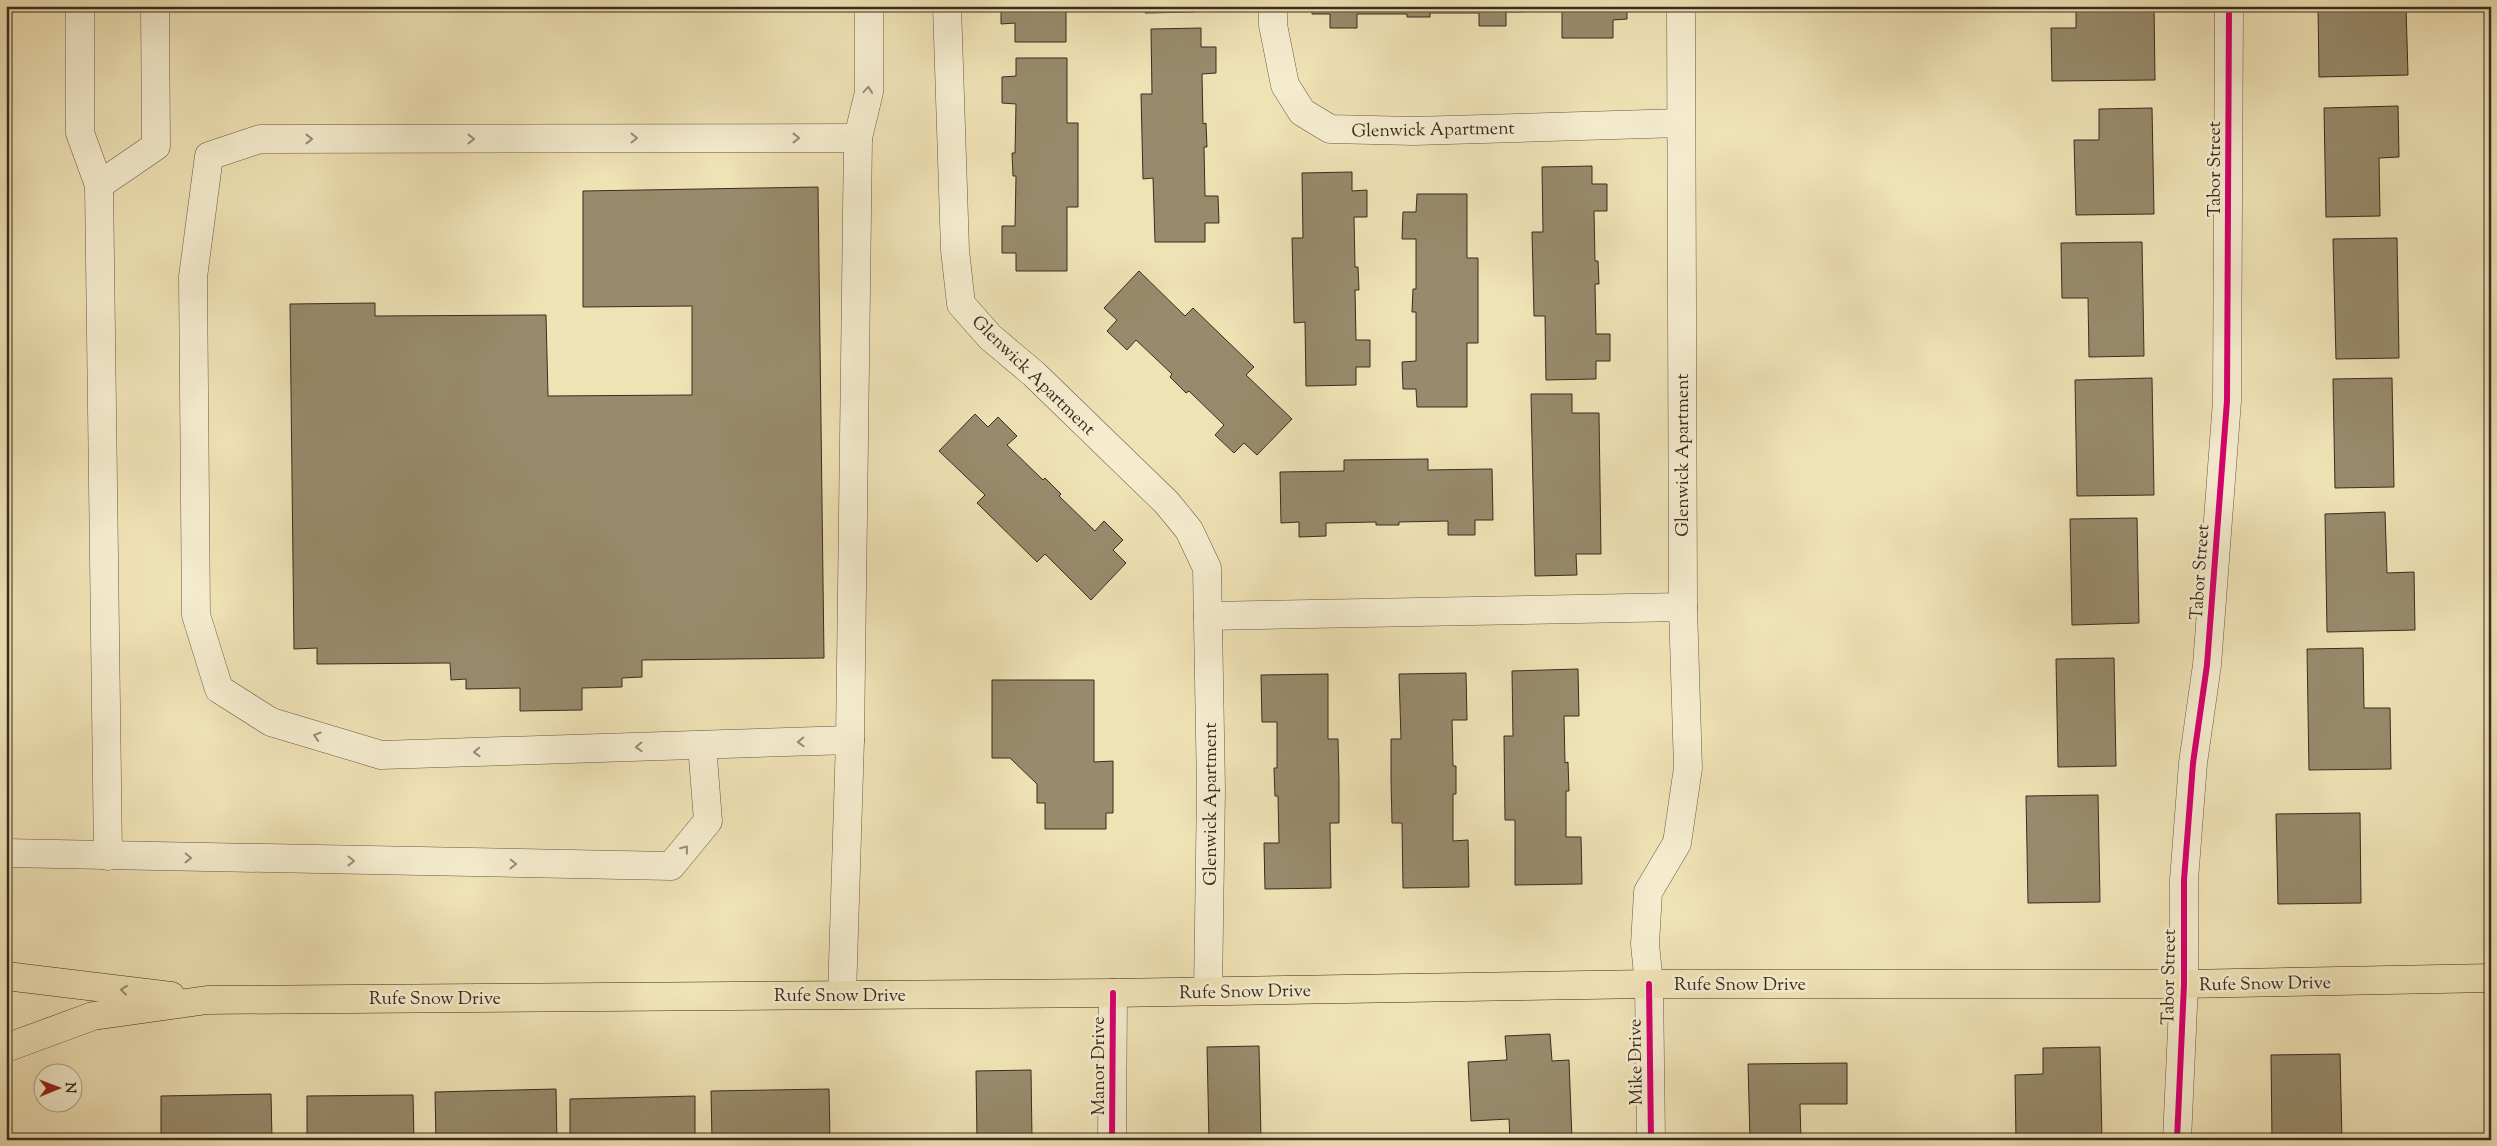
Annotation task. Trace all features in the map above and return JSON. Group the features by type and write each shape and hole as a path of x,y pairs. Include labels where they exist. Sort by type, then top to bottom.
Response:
{"main road":[{"path":"6,976 207,1000"},
{"name":"Rufe Snow Drive","path":"6,1048 92,1016 207,1000 1113,993 1649,984 2184,984 2491,978"}],"street":[{"path":"80,6 80,133 99,185 108,856"},
{"path":"99,185 156,146 155,6"},
{"path":"842,995 850,740 858,138 869,92 869,6"},
{"name":"Glenwick Apartment","path":"947,6 956,250 961,304 990,337 1034,374 1167,503 1189,530 1207,568 1211,789 1208,991"},
{"name":"Glenwick Apartment","path":"1273,6 1273,25 1285,85 1302,112 1330,129 1414,131 1681,123"},
{"name":"Glenwick Apartment","path":"1649,984 1646,944 1648,892 1677,843 1688,768 1683,607 1681,6"},
{"name":"Tabor Street","path":"2177,1140 2184,984 2184,880 2191,782 2206,665 2227,401 2230,174 2229,6"},
{"path":"850,740 381,755 271,722 219,689 196,615 194,277 209,156 260,140 858,138"},
{"path":"1208,616 1683,607"},
{"path":"6,853 671,866 708,821 702,745"},
{"name":"Mike Drive","path":"1649,984 1651,1140"},
{"name":"Manor Drive","path":"1112,1140 1113,993"}],"building":[{"path":"1001,6 1066,6 1066,42 1015,42 1015,23 1001,24"},
{"path":"1145,6 1194,6 1194,12 1145,13"},
{"path":"1312,6 1524,6 1524,12 1506,12 1506,26 1479,26 1479,13 1430,13 1430,17 1407,17 1407,14 1357,14 1357,28 1330,28 1330,14 1312,14"},
{"path":"1562,6 1627,6 1627,19 1613,20 1613,38 1562,38"},
{"path":"2076,6 2154,6 2155,80 2052,81 2051,28 2076,28"},
{"path":"2318,6 2406,6 2408,75 2319,77"},
{"path":"1201,28 1201,47 1216,47 1216,73 1202,74 1203,124 1206,123 1207,147 1204,147 1205,196 1218,196 1219,223 1205,223 1205,242 1155,242 1153,178 1143,179 1141,94 1152,94 1151,29"},
{"path":"1016,58 1067,58 1067,123 1078,123 1078,207 1067,207 1067,271 1016,271 1016,253 1002,253 1002,226 1015,226 1016,176 1013,176 1012,153 1015,153 1016,104 1002,103 1002,77 1016,76"},
{"path":"2398,106 2399,157 2379,158 2380,216 2326,217 2324,108"},
{"path":"2152,108 2154,214 2076,215 2074,140 2099,140 2099,109"},
{"path":"1592,166 1592,184 1607,184 1607,211 1594,211 1595,261 1598,261 1599,284 1595,284 1596,334 1610,334 1610,361 1596,361 1596,379 1546,380 1545,316 1534,316 1532,232 1543,232 1542,167"},
{"path":"1352,172 1352,191 1367,190 1367,217 1354,217 1355,267 1358,267 1359,290 1355,290 1356,340 1370,340 1370,367 1356,367 1356,385 1306,386 1305,322 1294,323 1292,238 1303,238 1302,173"},
{"path":"818,187 824,658 642,660 642,677 622,678 622,687 582,688 582,710 520,711 520,688 466,689 466,679 451,680 450,663 317,664 317,648 294,649 290,304 375,303 375,316 546,315 548,396 692,395 692,306 583,307 583,191"},
{"path":"1417,194 1467,194 1467,258 1478,258 1478,343 1467,343 1467,407 1417,407 1416,389 1403,389 1402,362 1416,361 1416,312 1412,312 1413,289 1416,289 1416,239 1402,239 1403,212 1416,212"},
{"path":"2397,238 2399,358 2336,359 2333,239"},
{"path":"2142,242 2144,356 2089,357 2088,298 2062,298 2061,243"},
{"path":"1139,271 1185,316 1193,308 1254,367 1246,375 1292,419 1257,455 1244,443 1234,453 1215,435 1224,425 1189,391 1186,393 1170,377 1172,374 1136,340 1127,350 1107,331 1117,320 1104,308"},
{"path":"2152,378 2154,495 2077,496 2075,380"},
{"path":"2392,378 2394,487 2335,488 2333,379"},
{"path":"1531,394 1572,394 1572,413 1599,413 1601,554 1576,554 1577,575 1535,576"},
{"path":"975,414 988,427 998,417 1017,436 1007,445 1043,480 1045,478 1061,494 1059,496 1095,531 1104,521 1123,540 1113,550 1126,563 1091,600 1045,554 1037,562 977,503 985,495 939,451"},
{"path":"1428,459 1428,470 1492,469 1493,520 1475,520 1475,535 1448,535 1448,521 1399,522 1399,525 1376,525 1376,522 1326,523 1326,536 1299,537 1299,522 1281,523 1280,472 1344,471 1344,460"},
{"path":"2385,512 2387,573 2414,572 2415,630 2327,632 2325,514"},
{"path":"2137,518 2139,623 2072,625 2070,519"},
{"path":"2363,648 2364,708 2390,708 2391,769 2309,770 2307,649"},
{"path":"2114,658 2116,766 2058,767 2056,659"},
{"path":"1578,669 1579,716 1564,716 1565,763 1568,762 1569,791 1566,791 1566,837 1581,837 1582,884 1515,885 1515,820 1505,820 1504,736 1513,736 1512,671"},
{"path":"1466,673 1467,720 1452,720 1453,766 1456,766 1456,794 1453,794 1453,841 1468,840 1469,887 1403,888 1402,823 1392,823 1391,781 1391,739 1401,739 1399,674"},
{"path":"1328,674 1328,739 1338,739 1339,781 1339,823 1330,823 1331,888 1265,889 1264,843 1279,843 1278,796 1275,796 1274,768 1277,768 1277,722 1262,722 1261,675"},
{"path":"992,680 1094,680 1094,762 1113,761 1113,813 1106,813 1106,829 1045,829 1045,803 1037,803 1037,784 1010,758 992,758"},
{"path":"2098,795 2100,902 2028,903 2026,796"},
{"path":"2360,813 2361,903 2278,904 2276,814"},
{"path":"1550,1034 1552,1061 1569,1060 1572,1140 1510,1140 1509,1119 1471,1121 1468,1062 1507,1060 1505,1036"},
{"path":"1259,1046 1261,1140 1209,1140 1207,1047"},
{"path":"2100,1047 2102,1140 2016,1140 2015,1075 2043,1074 2043,1048"},
{"path":"2340,1054 2342,1140 2272,1140 2271,1055"},
{"path":"1847,1063 1847,1104 1800,1104 1801,1140 1750,1140 1748,1064"},
{"path":"1031,1070 1032,1140 977,1140 976,1071"},
{"path":"556,1089 557,1140 436,1140 435,1092"},
{"path":"829,1089 830,1140 712,1140 711,1091"},
{"path":"271,1094 272,1140 161,1140 161,1096"},
{"path":"413,1095 414,1140 307,1140 307,1096"},
{"path":"695,1096 695,1140 570,1140 570,1099"}],"cycle path":[{"path":"2177,1140 2184,984 2184,880 2193,763 2207,665 2227,401 2229,6"},
{"path":"1649,984 1651,1140"},
{"path":"1112,1140 1113,993"}]}
